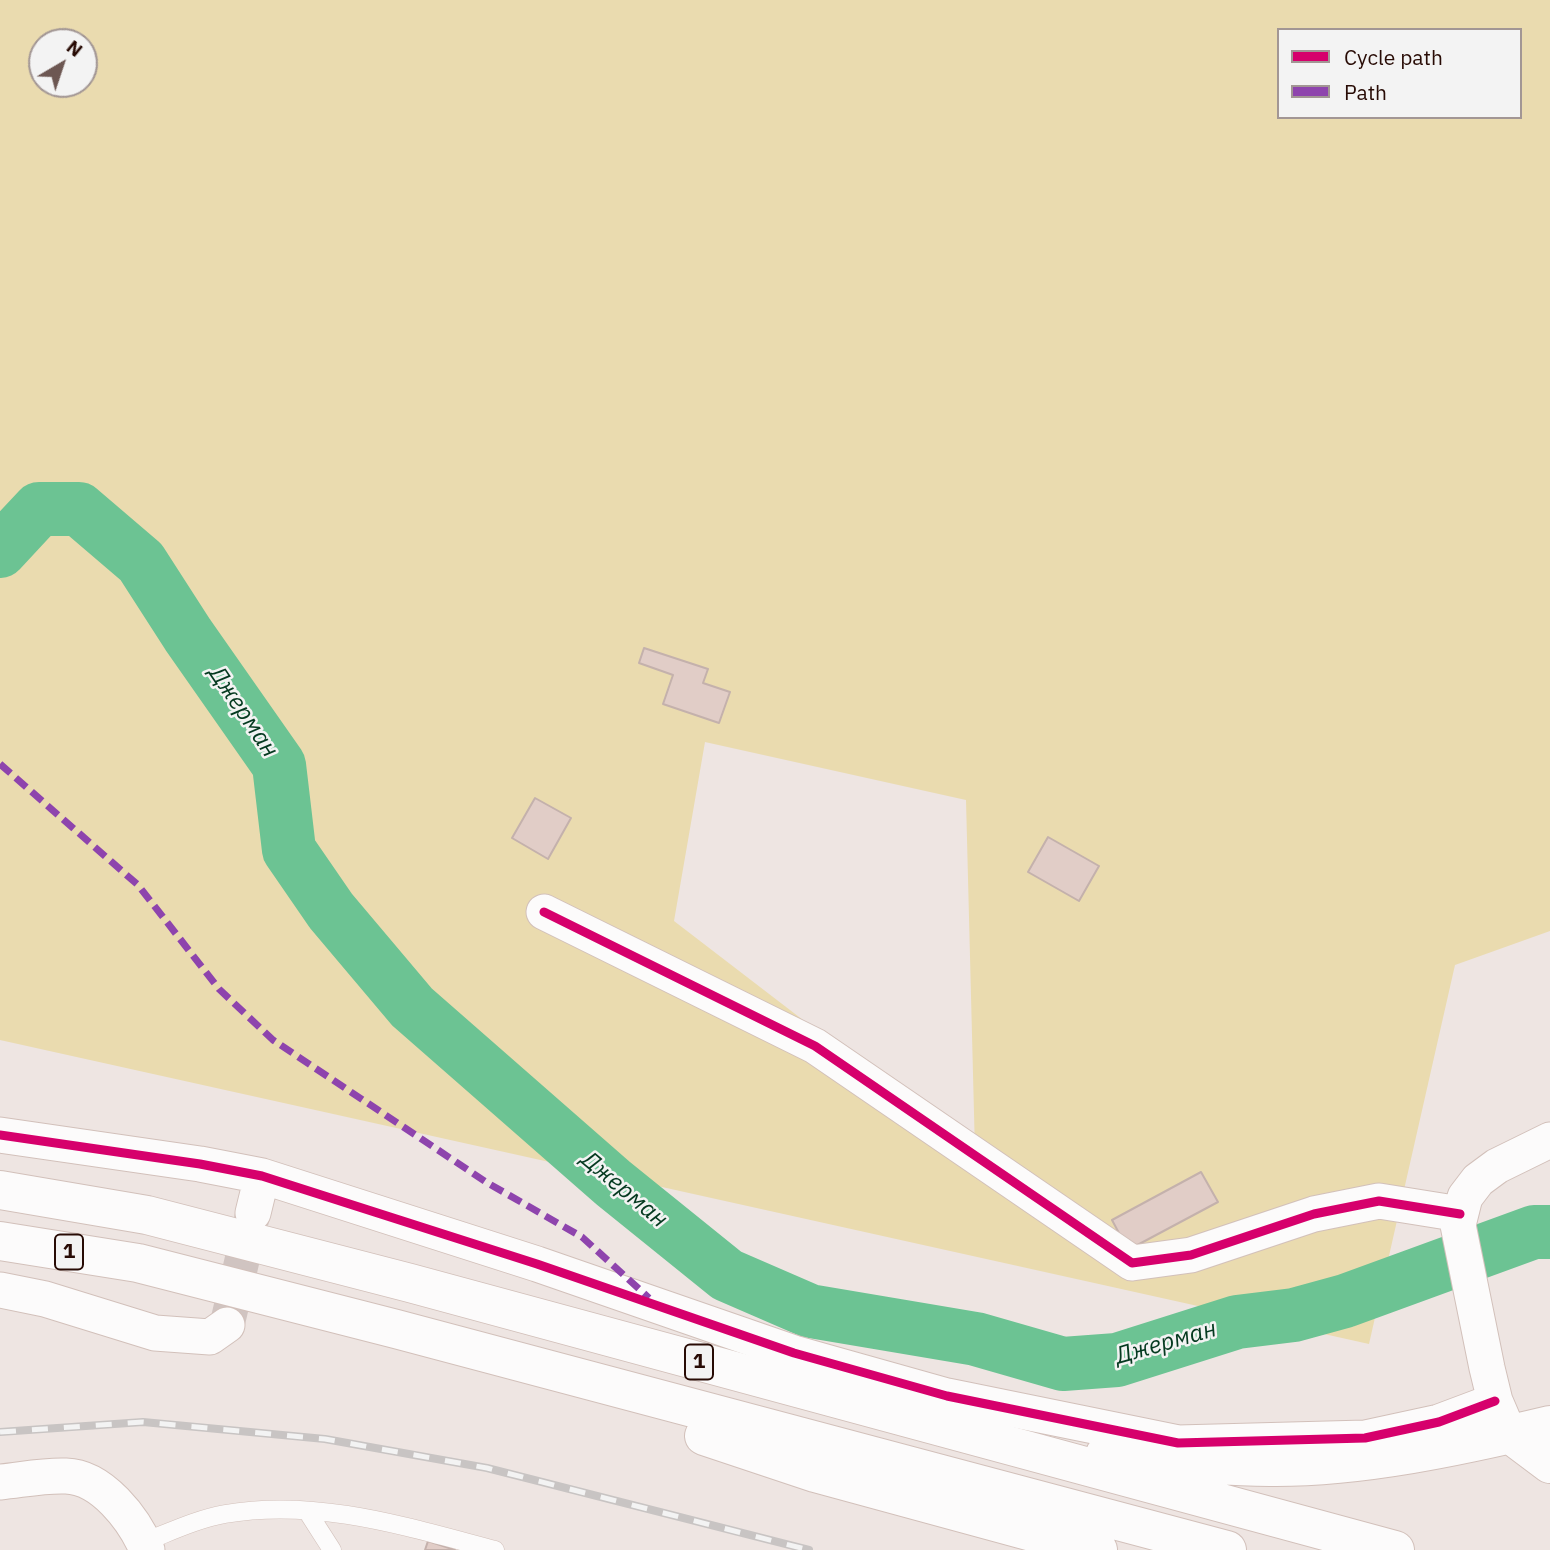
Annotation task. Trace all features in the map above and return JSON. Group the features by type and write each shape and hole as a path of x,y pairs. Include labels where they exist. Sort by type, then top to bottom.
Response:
{"main road":[{"name":"1","path":"0,1190 160,1219 410,1283 1395,1550"},
{"name":"1","path":"0,1241 138,1263 1227,1550"},
{"path":"360,1320 815,1473 1098,1550"},
{"path":"996,1444 1271,1467 1331,1464 1395,1455 1502,1418 1550,1425"},
{"path":"1502,1418 1550,1464"}],"street":[{"path":"544,912 815,1046 1132,1263 1191,1255 1314,1214 1379,1201 1459,1220"},
{"path":"0,1135 200,1164 262,1176 537,1264 794,1353 947,1396 1178,1443 1365,1438 1439,1422 1502,1418 1487,1368 1459,1220 1465,1197 1478,1180 1497,1166 1550,1140"},
{"path":"253,1213 262,1176"},
{"path":"0,1290 45,1299 155,1333 210,1337 227,1325"},
{"path":"0,1482 67,1475 94,1484 117,1504 145,1546"}],"lane":[{"path":"145,1546 199,1521 225,1514 275,1508 361,1515 495,1550"},
{"path":"307,1511 332,1550"}],"shaded area":[{"path":"0,0 1550,0 1550,931 1455,965 1369,1344 0,1040","holes":["705,742 966,800 975,1152 674,921"]}],"building":[{"path":"644,648 708,669 703,683 730,692 719,723 663,704 673,675 639,663"},
{"path":"535,798 571,818 548,859 512,838"},
{"path":"1048,837 1099,866 1079,901 1028,872"},
{"path":"1201,1172 1218,1202 1128,1250 1112,1220"},
{"path":"428,1541 455,1550 425,1550"}],"waterway":[{"name":"Джерман","path":"0,551 39,509 79,509 141,562 188,635 279,765 289,850 331,911 412,1007 613,1183 727,1275 810,1311 976,1339 1063,1364 1117,1360 1237,1322 1294,1315 1345,1301 1534,1232 1550,1232"}],"tunnel":[{"path":"227,1325 253,1213"}],"railway":[{"path":"0,1432 143,1422 325,1439 487,1468 809,1550"}],"marked path":[{"path":"0,764 138,885 219,989 273,1040 486,1182 582,1237 649,1298"}],"cycle path":[{"path":"544,912 815,1046 1132,1263 1191,1255 1314,1214 1379,1201 1460,1214"},
{"path":"0,1135 200,1164 262,1176 537,1264 794,1353 947,1396 1178,1443 1365,1438 1439,1422 1495,1401"}]}
